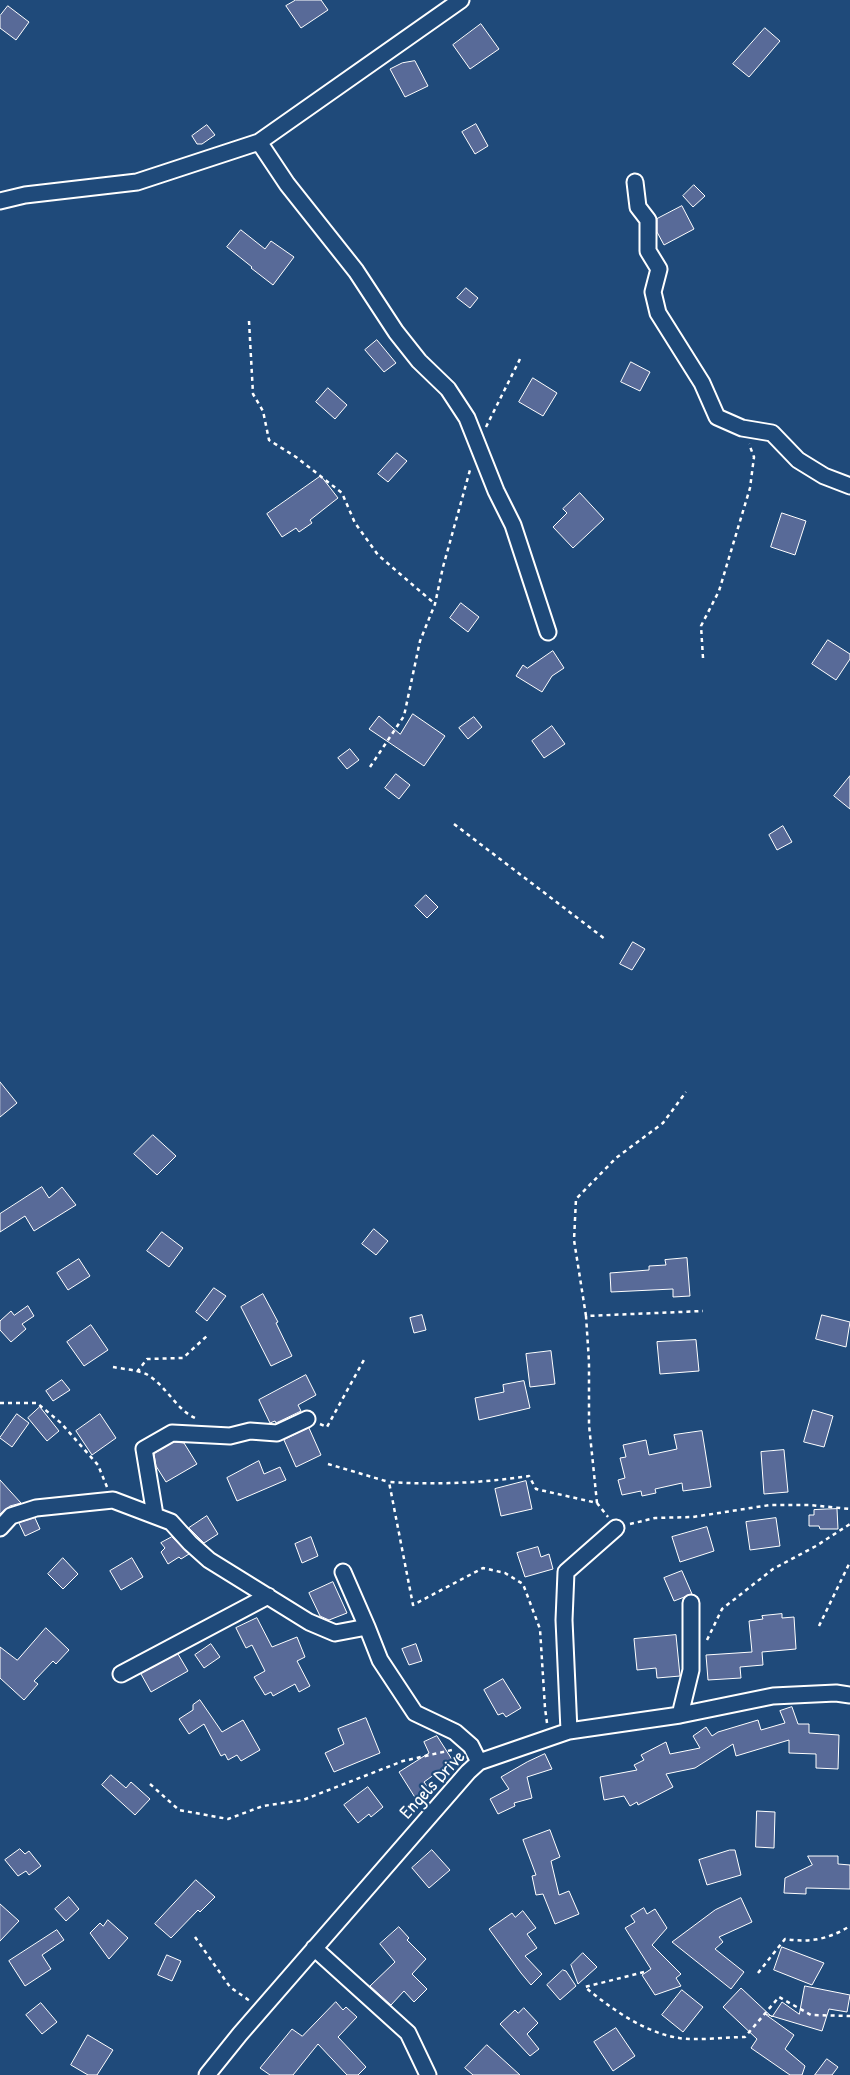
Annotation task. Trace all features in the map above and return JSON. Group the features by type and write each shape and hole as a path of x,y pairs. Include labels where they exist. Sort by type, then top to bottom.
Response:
{"street":[{"path":"0,201 24,195 137,182 259,142 461,0"},
{"path":"259,142 287,184 356,271 396,332 419,361 448,389 466,418 496,491 513,525 548,632"},
{"path":"635,182 638,207 648,220 648,252 659,269 653,292 658,313 702,383 717,418 742,428 772,433 798,460 824,476 850,486"},
{"path":"155,1515 144,1449 172,1433 230,1436 250,1431 277,1433 307,1419"},
{"path":"0,1528 11,1516 36,1508 113,1500 171,1522 190,1544 209,1560 309,1622 335,1633 367,1627"},
{"path":"569,1731 564,1620 566,1572 616,1528"},
{"path":"343,1572 380,1660 415,1713 455,1732 471,1746 479,1762"},
{"path":"122,1674 268,1596"},
{"path":"680,1714 691,1670 691,1603"},
{"name":"Engels Drive","path":"207,2075 314,1948 468,1772 479,1762 549,1736 569,1731 680,1714 773,1696 836,1693 850,1695"},
{"path":"314,1948 408,2033 428,2075"}],"path":[{"path":"249,321 253,394 264,411 269,440 296,457 342,493 355,523 378,555 435,604"},
{"path":"370,767 404,716 420,641 435,604 443,567 477,446 520,359"},
{"path":"704,658 701,626 719,591 750,488 754,457 742,428"},
{"path":"454,824 605,939"},
{"path":"686,1092 663,1123 616,1158 576,1199 574,1240 586,1316 589,1362 588,1425 597,1503 616,1528 655,1518 693,1517 770,1505 810,1505 850,1509"},
{"path":"586,1316 703,1311"},
{"path":"137,1372 147,1359 184,1358 208,1334"},
{"path":"307,1419 327,1427 365,1358"},
{"path":"113,1367 147,1374 163,1388 186,1414 195,1418"},
{"path":"0,1403 37,1403 61,1423 98,1465 113,1500"},
{"path":"328,1464 389,1482 432,1484 488,1482 528,1476 536,1489 597,1503"},
{"path":"389,1482 413,1605 483,1568 505,1573 523,1584 540,1630 545,1708 549,1736"},
{"path":"704,1644 722,1609 773,1569 816,1546 850,1524"},
{"path":"819,1626 850,1562"},
{"path":"150,1784 179,1810 228,1819 264,1806 303,1800 403,1761 471,1746"},
{"path":"758,1973 785,1939 808,1941 821,1939 835,1936 850,1926"},
{"path":"195,1937 230,1986 261,2009"},
{"path":"644,1972 585,1986 609,2007 644,2026 679,2038 745,2037 779,1997 811,2015 850,2016"}],"building":[{"path":"296,0 321,0 328,10 301,28 286,6"},
{"path":"8,6 29,22 16,40 0,28 0,16"},
{"path":"481,24 499,49 470,69 453,45"},
{"path":"765,28 780,41 749,77 733,64"},
{"path":"415,61 428,86 405,97 390,69 402,63"},
{"path":"476,124 488,146 475,154 462,132"},
{"path":"207,125 215,135 202,144 197,144 192,136"},
{"path":"694,185 705,196 693,207 683,196"},
{"path":"682,206 694,229 664,245 657,232 657,219"},
{"path":"241,230 265,249 271,241 294,257 273,285 227,247"},
{"path":"466,288 478,298 470,308 457,298"},
{"path":"377,340 396,363 384,372 365,350"},
{"path":"631,362 650,372 640,391 621,382"},
{"path":"533,378 557,393 543,416 519,402"},
{"path":"328,388 347,405 335,419 316,402"},
{"path":"397,453 407,461 388,482 378,474"},
{"path":"321,476 338,498 310,520 312,523 299,532 296,528 282,537 267,514"},
{"path":"580,493 604,519 573,548 553,527 567,513 563,509"},
{"path":"782,513 806,521 795,555 771,547"},
{"path":"461,603 479,617 468,632 450,618"},
{"path":"828,640 850,654 850,659 836,680 812,664"},
{"path":"553,651 564,668 552,676 542,692 516,676 523,665 527,668"},
{"path":"413,714 445,736 424,766 369,729 379,716 400,734"},
{"path":"474,717 482,727 468,739 459,728"},
{"path":"552,726 565,744 544,758 532,741"},
{"path":"350,749 359,760 347,769 338,758"},
{"path":"396,774 410,785 399,799 385,788"},
{"path":"850,776 850,809 834,796"},
{"path":"783,826 792,842 777,850 769,835"},
{"path":"426,895 438,907 427,918 415,906"},
{"path":"633,942 645,949 632,970 620,964"},
{"path":"0,1082 17,1103 0,1117"},
{"path":"153,1135 176,1156 157,1175 134,1154"},
{"path":"42,1187 49,1198 62,1187 76,1205 34,1231 25,1216 0,1232 0,1214"},
{"path":"374,1229 388,1241 376,1255 362,1244"},
{"path":"162,1232 183,1248 169,1267 147,1251"},
{"path":"687,1258 690,1296 673,1297 673,1289 611,1292 610,1273 649,1270 649,1266 666,1265 665,1260"},
{"path":"79,1259 90,1276 68,1290 57,1273"},
{"path":"214,1288 226,1296 207,1321 196,1312"},
{"path":"263,1294 278,1322 276,1323 292,1356 271,1366 241,1307"},
{"path":"28,1306 34,1316 22,1324 26,1329 11,1342 0,1330 0,1321 11,1311 14,1315"},
{"path":"422,1315 426,1330 414,1333 410,1318"},
{"path":"822,1315 850,1322 846,1347 816,1339"},
{"path":"91,1325 108,1350 84,1366 67,1342"},
{"path":"696,1340 699,1371 660,1374 657,1342"},
{"path":"551,1351 555,1384 530,1387 526,1354"},
{"path":"306,1375 316,1395 298,1405 301,1411 276,1423 275,1421 270,1423 259,1400"},
{"path":"62,1380 70,1390 53,1401 46,1391"},
{"path":"524,1381 530,1408 479,1420 475,1398 504,1392 503,1385"},
{"path":"40,1407 59,1431 47,1441 28,1418"},
{"path":"813,1410 833,1416 824,1447 804,1442"},
{"path":"17,1414 29,1423 12,1447 0,1438"},
{"path":"100,1414 116,1438 92,1455 76,1431"},
{"path":"309,1428 321,1455 296,1467 284,1440"},
{"path":"702,1431 711,1487 683,1491 682,1483 655,1489 656,1493 642,1496 641,1491 622,1495 618,1480 625,1478 620,1458 626,1457 623,1445 646,1440 649,1455 677,1449 674,1435"},
{"path":"174,1442 184,1443 197,1464 166,1482 156,1466 154,1454"},
{"path":"784,1450 788,1492 764,1494 761,1452"},
{"path":"259,1461 264,1474 280,1467 286,1480 237,1501 227,1478"},
{"path":"0,1480 21,1503 10,1506 0,1514"},
{"path":"526,1481 532,1509 501,1516 495,1489"},
{"path":"837,1509 838,1529 820,1529 819,1526 809,1526 809,1515 814,1515 814,1510"},
{"path":"207,1516 218,1534 204,1543 189,1528"},
{"path":"35,1518 40,1529 25,1536 19,1523"},
{"path":"776,1518 780,1546 750,1550 746,1522"},
{"path":"707,1527 714,1551 680,1562 672,1537"},
{"path":"172,1537 189,1554 181,1559 179,1557 168,1564 161,1552 165,1548 161,1543"},
{"path":"311,1537 318,1556 302,1563 295,1544"},
{"path":"538,1547 541,1557 549,1554 553,1569 525,1577 517,1553"},
{"path":"63,1558 78,1574 63,1589 48,1574"},
{"path":"132,1558 143,1577 121,1590 110,1571"},
{"path":"682,1571 692,1594 674,1601 664,1578"},
{"path":"333,1582 347,1613 329,1620 320,1616 309,1593"},
{"path":"782,1614 782,1618 794,1617 796,1649 762,1652 763,1665 740,1667 741,1678 708,1680 706,1655 752,1652 749,1621 763,1619 762,1616"},
{"path":"257,1618 272,1647 297,1637 305,1657 297,1661 310,1686 299,1692 295,1684 273,1696 271,1692 265,1695 254,1677 265,1671 252,1645 246,1648 236,1628"},
{"path":"46,1628 69,1650 56,1664 53,1661 34,1681 38,1684 24,1700 0,1678 0,1647 17,1660"},
{"path":"676,1635 680,1676 657,1678 656,1668 637,1670 634,1639"},
{"path":"211,1644 220,1657 204,1668 195,1655"},
{"path":"416,1644 422,1661 409,1665 402,1649"},
{"path":"178,1654 188,1671 151,1692 141,1674"},
{"path":"503,1679 521,1708 506,1717 503,1713 498,1715 484,1690"},
{"path":"200,1700 222,1732 243,1720 260,1750 241,1761 237,1755 228,1760 225,1754 221,1756 204,1724 189,1734 179,1719 193,1710 193,1705"},
{"path":"792,1707 798,1724 809,1724 809,1733 839,1735 838,1769 816,1768 816,1754 789,1753 789,1740 736,1756 733,1744 695,1768 666,1774 673,1787 638,1805 637,1802 630,1806 624,1796 604,1800 600,1777 637,1770 634,1765 644,1760 641,1755 666,1742 670,1754 700,1748 693,1736 706,1727 712,1736 718,1732 758,1720 761,1730 785,1723 780,1711"},
{"path":"366,1718 380,1753 334,1772 325,1753 344,1744 338,1729"},
{"path":"437,1736 453,1761 424,1782 430,1790 416,1799 399,1772 429,1753 424,1742"},
{"path":"545,1754 552,1769 527,1777 532,1798 514,1803 515,1806 498,1814 490,1799 509,1789 501,1777"},
{"path":"111,1775 126,1788 131,1782 150,1799 135,1815 102,1785"},
{"path":"368,1787 383,1807 371,1817 369,1814 358,1823 344,1805"},
{"path":"757,1811 775,1812 774,1848 756,1847"},
{"path":"550,1830 560,1857 551,1861 559,1895 569,1891 579,1914 555,1924 543,1894 536,1895 532,1876 536,1875 523,1840"},
{"path":"20,1849 25,1854 29,1851 41,1866 29,1875 26,1871 18,1876 5,1860"},
{"path":"432,1850 450,1870 429,1888 412,1868"},
{"path":"735,1850 741,1875 707,1885 699,1860"},
{"path":"808,1856 838,1856 838,1864 850,1865 850,1889 806,1888 806,1894 784,1893 785,1878 812,1865"},
{"path":"196,1880 215,1897 200,1912 198,1910 171,1938 155,1924"},
{"path":"69,1897 79,1909 66,1921 55,1909"},
{"path":"741,1898 752,1922 719,1937 723,1942 715,1949 744,1972 731,1989 672,1942 715,1910"},
{"path":"0,1904 19,1921 0,1941"},
{"path":"644,1908 647,1914 655,1909 667,1928 652,1945 681,1974 676,1978 681,1986 655,1995 642,1975 651,1969 625,1928 635,1922 631,1916"},
{"path":"523,1911 536,1928 527,1934 537,1948 525,1956 542,1974 531,1985 489,1929 512,1913 515,1917"},
{"path":"108,1920 128,1938 109,1959 90,1933 100,1923 103,1926"},
{"path":"399,1927 409,1938 407,1940 426,1959 412,1974 427,1989 414,2002 404,1991 391,2005 370,1986 395,1962 380,1944"},
{"path":"57,1930 64,1940 42,1955 51,1969 25,1986 9,1961"},
{"path":"782,1947 824,1963 812,1985 774,1970"},
{"path":"583,1953 597,1967 578,1984 571,1965"},
{"path":"167,1955 181,1961 172,1981 158,1975"},
{"path":"563,1970 566,1971 576,1986 560,2000 547,1985"},
{"path":"805,1986 850,1995 847,2012 829,2009 822,2031 773,2016 782,2002 799,2014"},
{"path":"741,1988 771,2016 765,2014 794,2035 785,2049 805,2066 802,2075 790,2075 751,2048 757,2039 723,2007"},
{"path":"682,1990 703,2007 683,2032 662,2015"},
{"path":"336,2002 343,2010 346,2007 357,2017 338,2037 366,2067 358,2075 347,2075 318,2044 293,2075 270,2075 260,2068 292,2029 302,2036"},
{"path":"41,2003 57,2022 42,2034 26,2015"},
{"path":"524,2008 538,2023 527,2034 539,2049 530,2056 500,2024 515,2010 518,2013"},
{"path":"616,2028 635,2056 613,2071 594,2042"},
{"path":"88,2035 113,2050 97,2075 88,2075 71,2065"},
{"path":"487,2045 520,2075 473,2075 465,2068"},
{"path":"827,2059 838,2067 832,2075 815,2075"}]}
